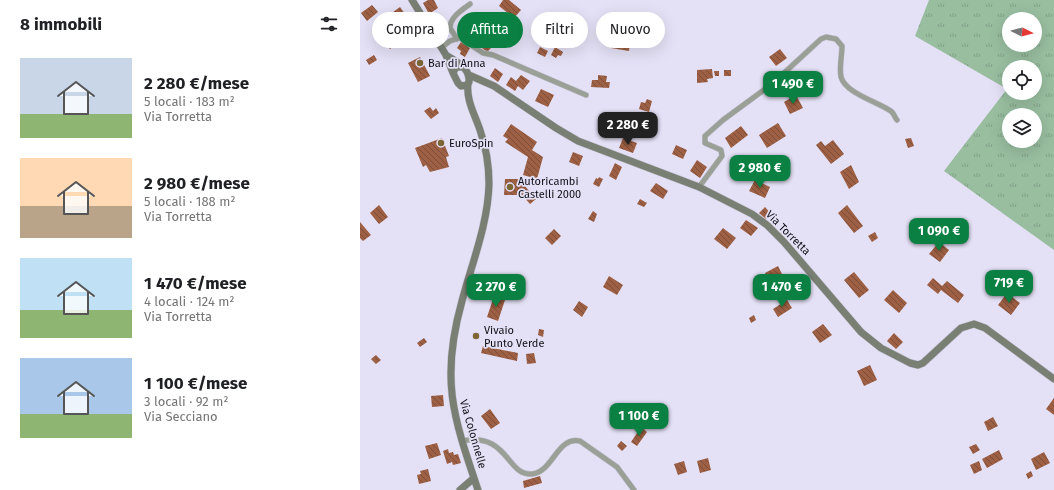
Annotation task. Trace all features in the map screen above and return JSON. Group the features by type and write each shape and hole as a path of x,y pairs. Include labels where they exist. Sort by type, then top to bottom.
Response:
{"street":[{"path":"412,0 419,12"},
{"path":"460,12 470,4"},
{"path":"457,14 451,23 450,28 457,37"},
{"path":"699,187 722,156 721,150 704,142 705,136 723,120 772,84 821,39 826,37 836,38 842,46 841,70 845,84 873,103 892,112 897,120"},
{"path":"441,48 446,55 458,83 465,85"},
{"path":"475,48 483,53 493,54 586,95"},
{"path":"446,55 464,67 469,75"},
{"path":"453,73 456,67 464,67"},
{"name":"Via Colonnelle","path":"469,75 465,85 486,150 489,184 483,226 460,308 451,353 451,395 462,441 478,490"},
{"name":"Via Torretta","path":"469,75 494,86 552,126 574,138 699,187 743,209 767,225 819,281 857,328 887,351 910,363 920,364 961,328 969,325 976,325 992,332 1054,378"},
{"path":"462,441 476,439 489,442 499,449 518,470 525,474 530,474 541,471 569,442 580,441 617,467 634,490"},
{"path":"460,490 474,478"}],"green space":[{"path":"929,0 1054,0 1054,250 944,171 1002,96 1002,100 1042,100 1042,60 1002,60 1002,86 915,36"}],"building":[{"path":"428,0 434,0 438,8 432,12 428,12 423,3"},
{"path":"503,0 509,0 521,10 519,12 506,12 499,6"},
{"path":"372,5 378,12 372,12 372,17 367,21 361,13"},
{"path":"400,7 404,12 393,12"},
{"path":"457,48 470,48 465,57 460,54 461,51"},
{"path":"482,48 491,48 487,52"},
{"path":"540,48 548,51 545,57 537,53"},
{"path":"554,48 563,52 561,56 558,55 556,58 551,55"},
{"path":"611,48 629,48 629,51"},
{"path":"780,49 787,58 776,66 769,57"},
{"path":"374,55 377,60 369,65 366,60"},
{"path":"420,57 430,76 418,82 408,63"},
{"path":"495,68 503,74 498,82 490,76"},
{"path":"712,69 713,78 707,79 708,82 697,83 697,70"},
{"path":"724,70 731,70 731,76 724,76"},
{"path":"714,71 719,71 719,76 715,76"},
{"path":"521,75 530,81 523,90 518,86 515,91 506,85 511,77 516,81"},
{"path":"598,75 607,76 606,82 610,82 609,88 591,87 592,80 598,80"},
{"path":"541,89 554,95 548,107 535,101"},
{"path":"796,95 803,108 790,114 784,102"},
{"path":"647,99 652,101 649,112 639,109 641,102 645,103"},
{"path":"430,107 433,111 436,108 439,113 431,119 424,111"},
{"path":"778,123 786,136 767,148 759,135"},
{"path":"511,124 537,142 532,150 543,157 537,179 523,175 528,157 505,142 508,139 503,136"},
{"path":"741,126 748,135 731,148 725,138"},
{"path":"442,138 449,156 446,157 449,167 430,172 426,165 423,167 415,148"},
{"path":"623,138 637,143 633,153 619,148"},
{"path":"911,138 914,146 908,148 905,139"},
{"path":"833,140 844,154 831,164 816,145 821,141 825,146"},
{"path":"676,145 687,150 683,159 672,154"},
{"path":"573,152 583,156 579,166 569,162"},
{"path":"697,160 707,167 700,178 690,171"},
{"path":"615,163 622,167 616,180 609,176"},
{"path":"851,165 859,182 849,189 840,172"},
{"path":"599,177 603,179 599,187 593,184 596,178 598,179"},
{"path":"505,179 519,179 536,199 530,204 522,195 504,195"},
{"path":"755,180 770,187 765,198 749,191"},
{"path":"656,183 668,191 663,199 650,191"},
{"path":"640,199 647,203 644,207 637,204"},
{"path":"379,205 388,217 379,224 370,213"},
{"path":"847,205 863,226 854,233 838,213"},
{"path":"765,207 771,214 766,219 759,213"},
{"path":"593,211 597,214 594,222 588,219"},
{"path":"746,220 758,228 751,236 740,228"},
{"path":"360,222 371,235 363,241 360,238"},
{"path":"723,228 736,238 727,249 714,239"},
{"path":"554,229 561,236 552,245 545,238"},
{"path":"875,232 878,238 872,242 868,236"},
{"path":"939,242 949,250 940,262 929,254"},
{"path":"778,266 785,280 773,287 765,273"},
{"path":"854,272 869,290 859,298 844,280"},
{"path":"609,276 623,285 617,295 603,287"},
{"path":"933,278 942,286 947,281 964,295 958,303 941,290 938,294 927,285"},
{"path":"893,290 907,303 899,313 884,300"},
{"path":"1007,293 1020,303 1011,315 998,305"},
{"path":"494,296 505,300 498,321 487,317"},
{"path":"787,300 792,308 778,317 773,309"},
{"path":"579,301 588,307 582,317 573,310"},
{"path":"754,315 756,320 751,323 749,318"},
{"path":"823,324 832,335 820,343 812,332"},
{"path":"539,329 544,330 543,337 538,335"},
{"path":"894,333 903,342 896,349 887,341"},
{"path":"424,338 427,342 420,347 417,343"},
{"path":"483,346 518,353 517,361 481,353"},
{"path":"534,353 536,363 527,364 526,354"},
{"path":"376,355 381,360 376,364 371,359"},
{"path":"870,365 877,380 864,386 857,371"},
{"path":"443,395 444,406 432,407 431,396"},
{"path":"1054,398 1054,415 1046,409"},
{"path":"490,409 500,423 491,429 481,416"},
{"path":"993,417 998,426 988,431 984,422"},
{"path":"641,427 647,432 637,446 631,442"},
{"path":"621,441 627,446 622,451 617,446"},
{"path":"437,443 441,455 429,459 425,446"},
{"path":"976,444 980,450 973,454 969,447"},
{"path":"448,449 449,453 453,452 454,455 458,454 461,463 453,465 452,462 447,464 443,451"},
{"path":"999,450 1003,459 987,468 982,459"},
{"path":"1044,452 1050,463 1036,470 1031,459"},
{"path":"708,458 711,470 700,473 697,461"},
{"path":"684,461 687,472 678,475 674,464"},
{"path":"979,461 982,470 974,474 970,465"},
{"path":"428,469 431,481 419,484 417,475 421,474 420,471"},
{"path":"1031,471 1033,476 1028,479 1026,474"},
{"path":"540,476 542,483 524,488 523,481"}],"place":[{"name":"Bar di Anna","path":"420,63"},
{"name":"EuroSpin","path":"441,143"},
{"name":"Autoricambi Castelli 2000","path":"510,187"},
{"name":"Vivaio Punto Verde","path":"476,336"}]}
